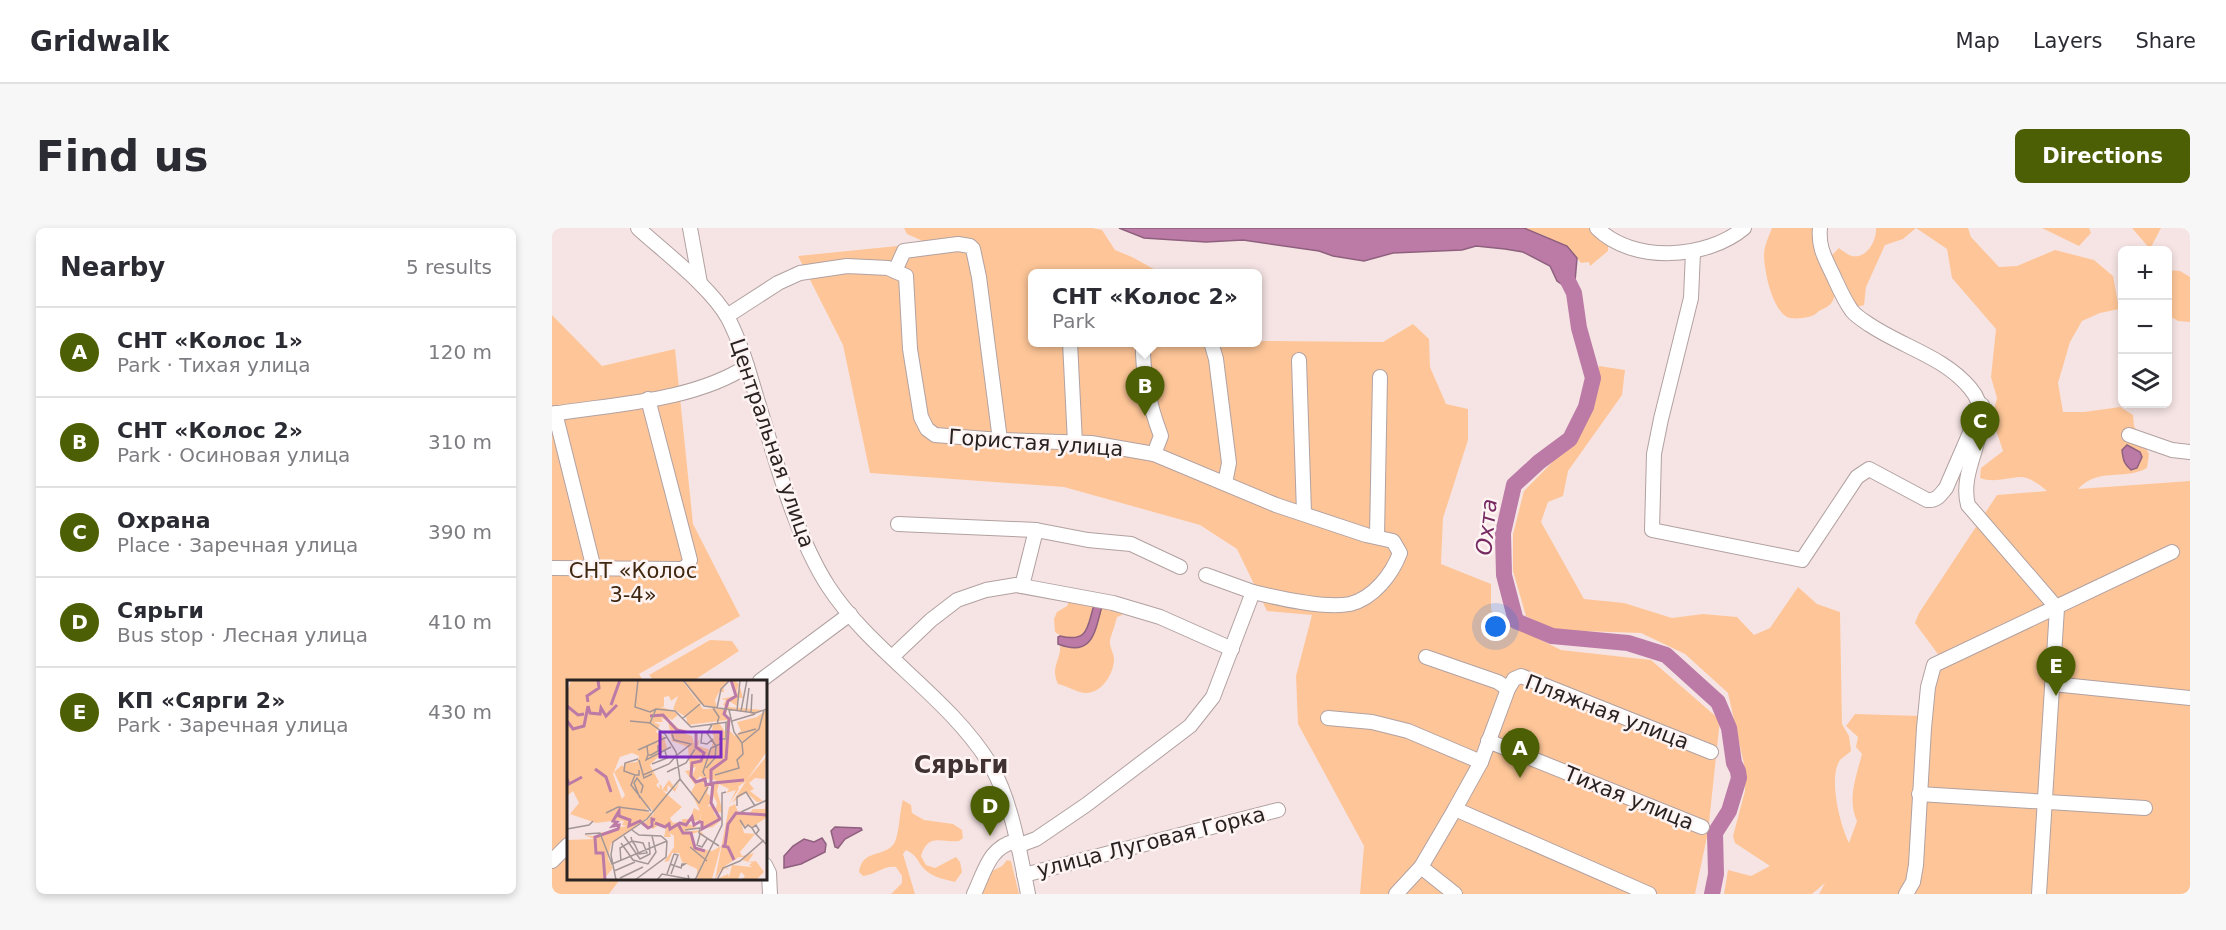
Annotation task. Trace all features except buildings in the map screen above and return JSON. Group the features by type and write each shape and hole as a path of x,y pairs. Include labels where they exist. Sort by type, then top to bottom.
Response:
{"street":[{"name":"Центральная улица","path":"638,228 700,283 727,316 747,366 800,528 828,586 850,614 980,749 999,783 1017,844 1028,894"},
{"path":"690,228 700,283"},
{"path":"1597,228 1616,242 1632,248 1666,253 1693,252 1729,239 1744,228"},
{"path":"1820,228 1819,242 1842,296 1854,313 1889,338 1939,361 1970,387 1982,405 1980,432 1965,483 1968,505 2057,608 2039,894"},
{"path":"895,271 904,251 958,244 971,247 979,277 1000,440"},
{"path":"1693,252 1691,298 1660,419 1654,454 1652,530 1802,560 1857,477 1869,469 1927,500 1937,499 1946,488 1982,405"},
{"name":"Центральная улица","path":"727,316 778,283 800,273 847,266 888,268 895,271"},
{"name":"Гористая улица","path":"895,271 906,276 909,349 921,417 930,432 939,436 1091,443 1154,454 1276,505 1366,535 1393,541 1400,553 1393,570 1374,591 1351,603 1330,605 1253,592"},
{"path":"1070,347 1075,443"},
{"path":"1143,347 1146,384 1153,416 1161,436 1154,454"},
{"path":"1212,347 1216,359 1229,463 1226,483"},
{"path":"1299,360 1304,513"},
{"path":"594,568 554,414 684,392 733,375 747,366"},
{"path":"1377,536 1380,377"},
{"path":"552,568 682,568 688,565 690,560 648,399"},
{"path":"2129,435 2172,450 2190,452"},
{"path":"898,524 1036,530 1088,540 1131,543 1180,567"},
{"path":"1022,586 1036,530"},
{"path":"1906,894 1913,882 1916,865 1928,687 1934,665 2172,552"},
{"path":"974,894 997,848 1005,844 1017,844 1036,839 1086,805 1190,726 1213,697 1253,592 1206,575"},
{"path":"892,657 931,620 957,600 986,590 1022,586 1113,603 1151,614 1232,649"},
{"path":"761,680 850,614"},
{"path":"1396,894 1421,867 1481,762 1508,690 1498,682 1426,657"},
{"name":"Пляжная улица","path":"1508,690 1514,679 1521,676 1711,752"},
{"path":"2053,684 2190,698"},
{"path":"1328,718 1372,722 1408,731 1481,762"},
{"name":"Тихая улица","path":"1488,741 1702,827"},
{"path":"1919,794 2145,808"},
{"path":"1455,809 1649,894"},
{"name":"улица Луговая Горка","path":"1024,875 1278,810"},
{"path":"552,861 567,847"},
{"path":"766,867 769,873 770,894"},
{"path":"1421,867 1455,894"}],"green space":[{"path":"904,228 1092,228 1102,230 1115,250 1154,269 1028,269 1028,347 1262,347 1262,341 1383,342 1413,324 1429,339 1430,367 1446,404 1468,409 1468,440 1443,518 1441,564 1491,584 1491,610 1497,618 1561,650 1651,660 1720,720 1708,832 1695,894 1360,894 1364,846 1298,724 1296,676 1312,615 1267,611 1237,549 1200,525 1064,487 870,473 843,345 798,256 927,243 907,234"},
{"path":"1524,228 1601,228 1608,239 1608,251 1590,266 1589,262 1581,263 1545,236"},
{"path":"1772,228 1814,228 1835,294 1831,304 1814,315 1790,318 1784,315 1774,301 1764,255"},
{"path":"1876,228 1916,228 1903,239 1885,245 1866,287 1864,305 1857,307 1832,255 1839,248 1852,256 1862,255 1873,243"},
{"path":"1916,228 1968,228 1971,237 1999,267 2017,266 2055,250 2094,260 2113,276 2118,309 2100,313 2082,321 2070,342 2058,383 2063,412 2118,407 2133,415 2134,426 2149,454 2147,468 2129,474 2094,478 2078,489 2190,481 2190,894 1819,894 1825,883 1812,894 1724,894 1728,870 1751,876 1770,866 1735,843 1733,836 1745,791 1744,764 1728,693 1685,654 1641,633 1552,630 1526,616 1513,571 1513,534 1524,491 1574,440 1590,412 1599,366 1625,370 1622,395 1568,471 1563,496 1548,502 1541,522 1584,599 1624,603 1672,618 1703,614 1737,617 1754,635 1770,628 1798,587 1817,604 1840,612 1842,724 1849,736 1851,751 1840,760 1835,778 1835,789 1842,825 1849,843 1857,821 1853,797 1862,754 1856,747 1858,737 1846,726 1855,714 1920,716 1940,657 1915,623 1919,613 1997,495 2047,491 2024,477 1995,480 1980,478 1981,468 2003,451 1995,427 1994,410 1997,398 1991,377 1996,329 1952,278 1947,249"},
{"path":"2042,228 2089,228 2091,233 2079,246"},
{"path":"2132,228 2161,228 2152,246 2147,246"},
{"path":"2172,270 2180,271 2190,277 2190,322 2178,321 2172,317"},
{"name":"СНТ «Колос 3-4»","path":"552,315 602,366 675,349 693,524 740,616 639,674 642,680 567,680 567,879 620,879 609,894 552,894"},
{"path":"1070,599 1094,605 1083,634 1072,639 1055,632 1054,619 1057,612 1067,606"},
{"path":"1102,606 1123,611 1122,615 1117,617 1110,640 1114,659 1108,678 1099,688 1087,693 1058,684 1055,668 1060,646 1072,648 1087,644 1094,632"},
{"path":"710,640 732,641 739,651 695,680 653,680 649,675"},
{"path":"903,800 911,805 912,813 924,820 953,824 962,830 963,838 959,841 932,841 921,856 926,865 935,868 956,857 960,862 962,872 955,882 931,874 906,850 903,854 915,894 891,894 902,883 902,876 896,867 887,867 863,876 859,872 867,857 886,850 894,844"},
{"path":"1007,860 1011,861 1019,894 980,894 992,871 1002,866"}],"shaded area":[{"path":"1119,228 1524,228 1567,246 1577,258 1574,293 1557,281 1550,266 1523,252 1505,249 1476,246 1462,250 1393,253 1364,261 1333,256 1319,251 1243,240 1206,242 1144,238"},
{"path":"2127,445 2140,452 2142,457 2137,468 2131,470 2125,464 2122,450"},
{"path":"1094,605 1102,606 1091,640 1079,647 1058,644 1060,636 1070,638 1082,635 1088,626"},
{"path":"835,827 861,828 862,830 845,839 838,848 835,847 831,831"},
{"path":"822,838 826,844 825,852 801,864 784,868 784,856 793,846 804,839 814,842"}],"waterway":[{"name":"Охта","path":"1565,275 1574,293 1579,328 1593,378 1586,407 1570,439 1539,462 1514,485 1503,533 1504,575 1516,621 1552,636 1628,643 1666,655 1718,702 1729,728 1734,763 1739,778 1729,811 1715,833 1716,874 1712,894"}],"place":[{"name":"СНТ «Колос 2»","path":"1145,416"},
{"name":"Охрана","path":"1980,451"},
{"name":"КП «Сярги 2»","path":"2056,696"},
{"name":"СНТ «Колос 1»","path":"1520,778"},
{"name":"Сярьги","path":"990,836"}],"district":[{"name":"Сярьги","path":"961,765"}]}
